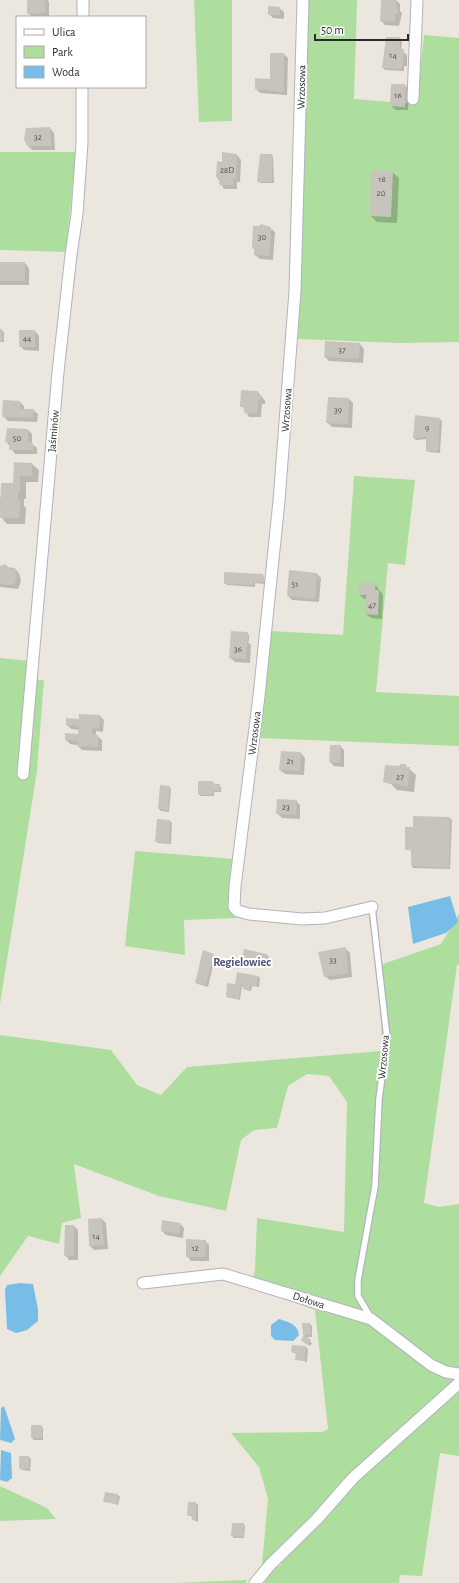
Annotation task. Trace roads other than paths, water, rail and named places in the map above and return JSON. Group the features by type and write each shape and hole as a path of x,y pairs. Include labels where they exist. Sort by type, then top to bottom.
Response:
{"street":[{"path":"83,0 83,16"},
{"name":"Wrzosowa","path":"303,0 295,291 278,509 259,696 235,886 234,906 238,911 249,914 302,919 325,918 372,907"},
{"path":"413,99 417,0"},
{"name":"Jaśminów","path":"23,774 58,372 77,214 82,143 82,88"},
{"name":"Dołowa","path":"143,1283 223,1274 371,1318 431,1365 446,1372 459,1374"},
{"path":"255,1583 270,1565 317,1519 353,1478 459,1383"}],"lane":[{"name":"Wrzosowa","path":"371,1318 358,1296 358,1280 375,1186 379,1099 387,1038 372,907"}],"water":[{"path":"450,896 458,922 446,933 413,944 408,907"},
{"path":"20,1283 33,1284 38,1309 38,1321 27,1330 16,1333 7,1329 5,1290 7,1285"},
{"path":"279,1319 292,1324 297,1328 299,1335 293,1341 275,1340 271,1336 271,1325"},
{"path":"4,1406 15,1439 11,1443 0,1440 1,1408"},
{"path":"1,1450 11,1453 12,1478 7,1482 0,1480"}],"district":[{"name":"Regielowiec","path":"242,962"}]}
